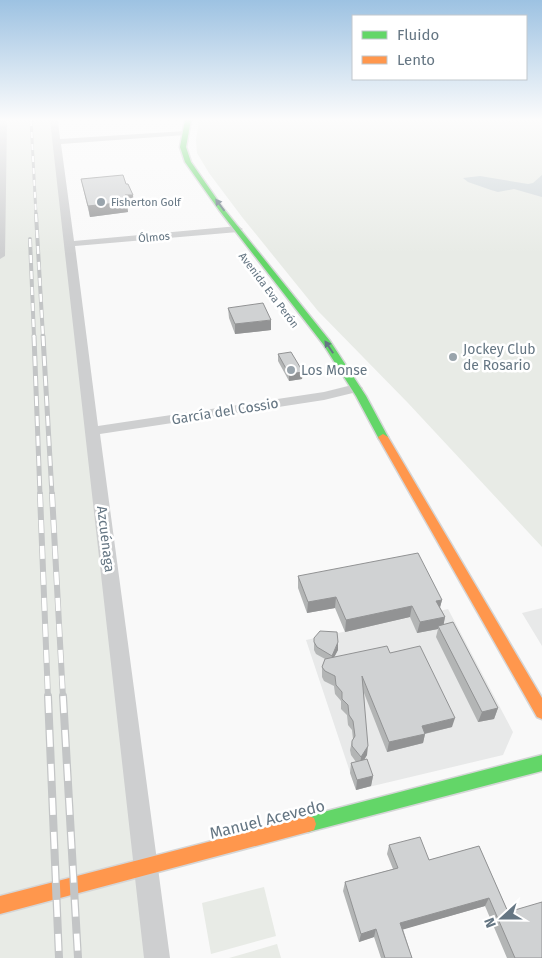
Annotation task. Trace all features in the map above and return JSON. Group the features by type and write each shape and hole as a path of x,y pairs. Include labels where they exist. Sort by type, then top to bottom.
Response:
{"main road":[{"name":"Avenida Eva Perón","path":"178,165 242,254"},
{"name":"Avenida Eva Perón","path":"190,165 327,343 346,388 390,451 542,712"},
{"name":"Manuel Acevedo","path":"0,905 542,763"}],"street":[{"path":"0,256 1,165"},
{"name":"Azcuénaga","path":"59,165 157,958"},
{"name":"Ólmos","path":"69,244 238,229"},
{"name":"García del Cossio","path":"92,431 324,396 346,388"}],"shaded area":[{"path":"2,165 59,165 157,958 0,958 0,256"},
{"name":"Jockey Club de Rosario","path":"204,165 542,165 542,547 408,403 318,311"},
{"path":"542,175 542,197 514,189 498,192 468,182 463,178 480,176 528,184 533,183"},
{"path":"542,608 542,646 522,613"},
{"path":"448,609 513,732 503,755 356,790 306,640"},
{"path":"264,887 276,936 211,954 202,903"},
{"path":"277,944 281,958 229,958"}],"building":[{"path":"123,175 133,195 125,195 127,202 88,206 81,179"},
{"path":"263,303 271,320 235,324 228,308"},
{"path":"291,352 303,372 289,374 278,354"},
{"path":"418,553 442,600 436,601 445,617 420,622 412,606 346,620 336,597 308,602 298,576"},
{"path":"453,622 498,708 482,712 438,626"},
{"path":"320,631 337,632 338,642 332,656 317,647 314,642 314,638"},
{"path":"387,646 390,653 420,646 455,718 422,726 425,734 389,742 362,676 368,746 361,757 352,746 355,736 348,705 342,699 342,692 336,685 335,676 325,671 322,667 325,659"},
{"path":"367,759 373,776 357,780 351,763"},
{"path":"420,837 429,860 479,846 508,912 542,902 542,958 515,958 489,898 400,923 412,958 385,958 376,929 361,934 345,882 398,868 389,845"}],"railway":[{"path":"33,165 36,215"},
{"path":"36,214 43,337"},
{"path":"30,239 34,337"},
{"path":"34,336 40,495"},
{"path":"43,336 52,495"},
{"path":"40,494 48,698"},
{"path":"52,494 63,698"},
{"path":"48,696 59,958"},
{"path":"63,696 78,958"}],"traffic: fast":[{"path":"190,165 221,209 327,343 361,396 383,437"},
{"path":"308,824 542,763"}],"traffic: slow":[{"path":"383,437 542,712"},
{"path":"0,905 308,824"}],"place":[{"name":"Fisherton Golf","path":"101,202"},
{"name":"Jockey Club de Rosario","path":"453,357"},
{"name":"Los Monse","path":"291,370"}]}
